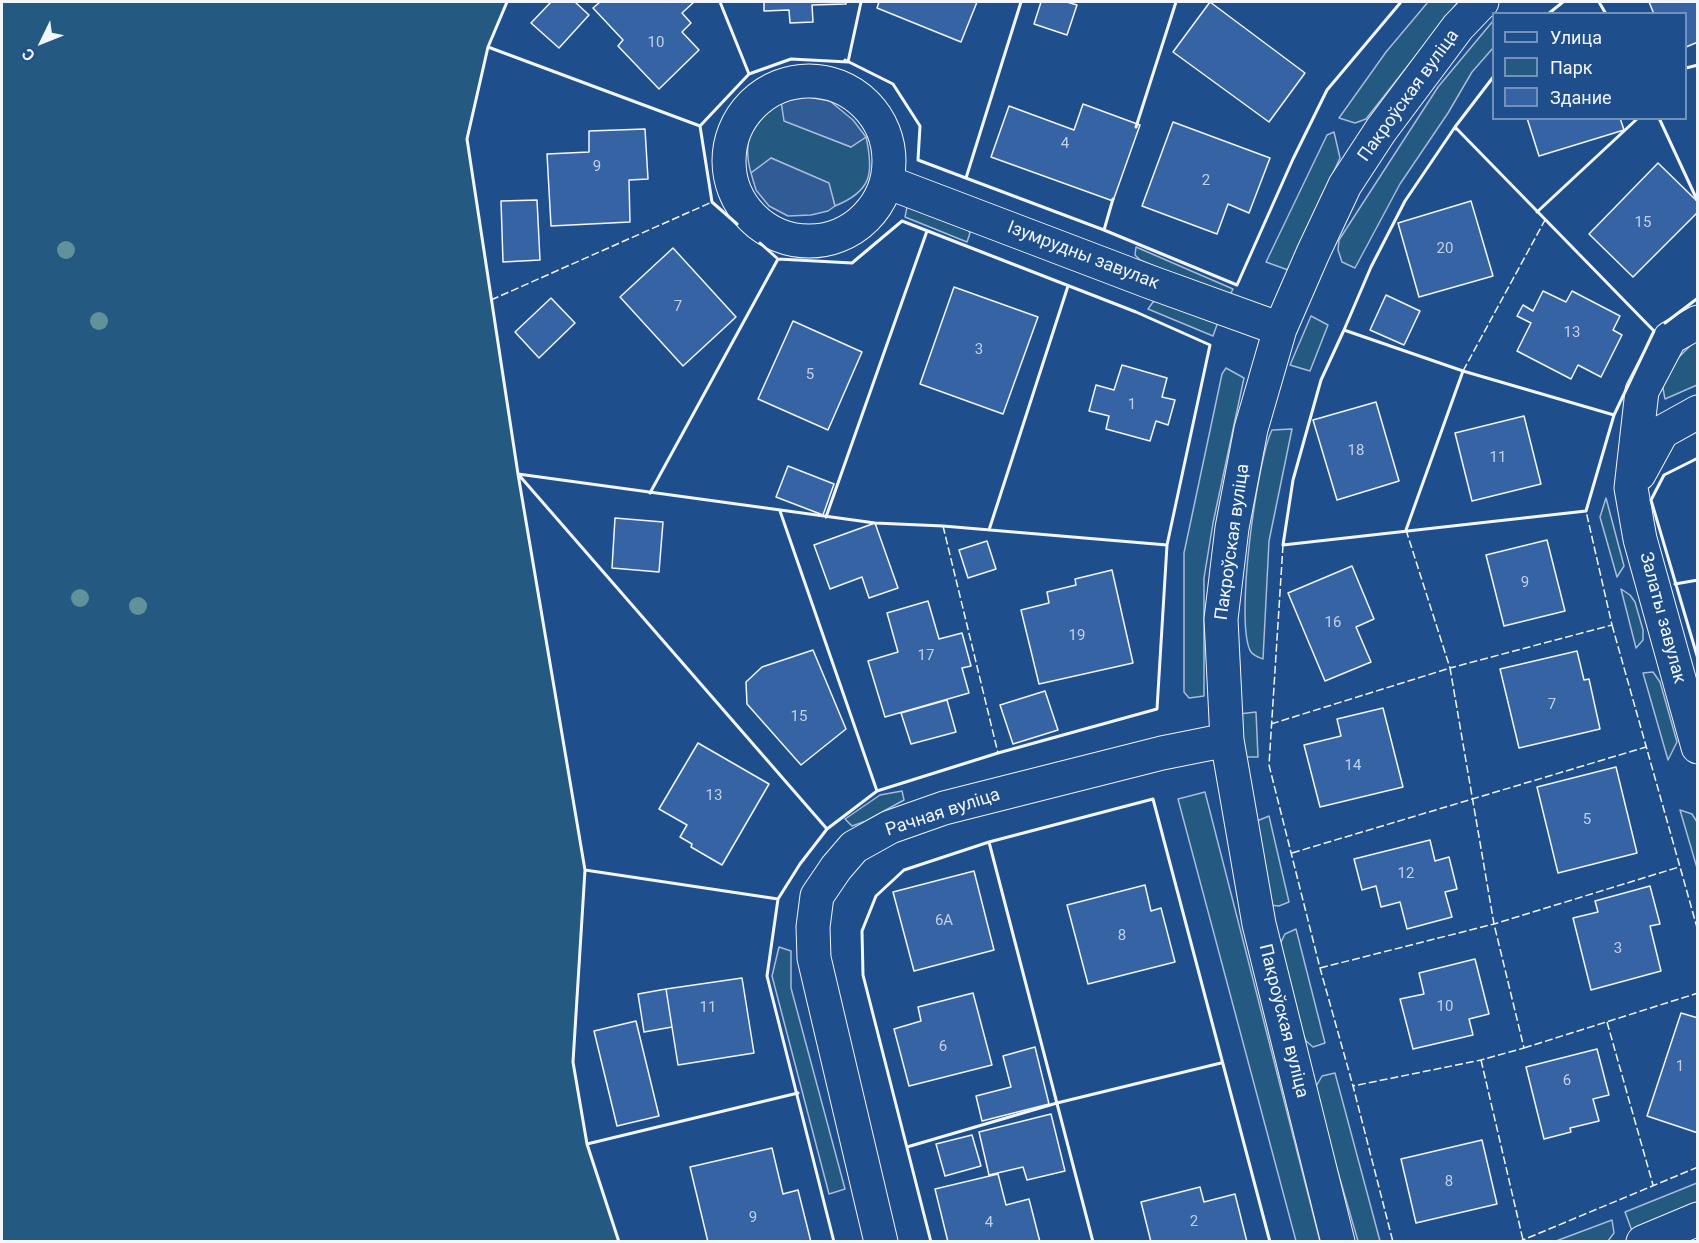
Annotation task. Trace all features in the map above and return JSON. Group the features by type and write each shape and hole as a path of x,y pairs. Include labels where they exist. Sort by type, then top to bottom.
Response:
{"street":[{"name":"Пакроўская вуліца","path":"1338,1242 1259,924 1227,740 1221,619 1229,551 1251,429 1280,329 1345,185 1381,130 1458,27 1482,2"},
{"path":"796,82 823,82 848,90 869,107 884,129 890,156 887,182 876,207 851,230 835,238 809,242 783,238 760,225 742,206 731,182 729,155 735,129 750,106 778,87 796,82"},
{"name":"Ізумрудны завулак","path":"887,182 1149,282 1280,329"},
{"name":"Залаты завулак","path":"1698,322 1670,338 1642,391 1630,488 1640,539 1698,747"},
{"path":"1630,488 1662,432 1698,412"},
{"name":"Рачная вуліца","path":"881,1242 814,958 813,927 818,896 836,868 854,847 890,827 937,811 1162,753 1227,740"},
{"path":"1642,1242 1698,1220"}],"green space":[{"path":"2,2 507,2 488,47 467,139 518,474 585,870 573,1062 587,1144 619,1241 2,1241"},
{"path":"1428,2 1458,2 1366,119 1355,123 1339,118 1386,52"},
{"path":"1492,22 1492,49 1472,72 1448,113 1400,184 1355,268 1342,262 1338,250 1339,240 1438,87"},
{"path":"781,101 785,121 851,147 866,137 870,161 869,171 863,187 857,194 835,206 828,183 771,158 751,173 748,151 751,131 762,114"},
{"path":"1334,132 1340,158 1288,270 1266,262 1327,135"},
{"path":"911,205 965,225 970,233 967,242 905,217 907,207"},
{"path":"1136,247 1233,289 1225,296 1140,260 1135,255"},
{"path":"1161,300 1218,322 1213,336 1148,309 1153,302"},
{"path":"1311,316 1328,325 1310,371 1290,365"},
{"path":"1697,339 1697,385 1665,399 1662,383 1678,358"},
{"path":"1226,368 1244,378 1213,523 1204,578 1204,696 1189,698 1184,692 1184,553 1222,374"},
{"path":"1292,429 1269,541 1263,659 1251,652 1246,636 1246,578 1254,506 1266,447 1272,430"},
{"path":"1606,498 1624,566 1617,577 1600,517"},
{"path":"1621,589 1635,602 1643,630 1643,640 1636,648"},
{"path":"1653,672 1660,682 1677,742 1668,760 1643,673"},
{"path":"1256,712 1258,757 1238,757 1239,714"},
{"path":"902,791 904,800 866,821 852,826 845,819 880,795"},
{"path":"1205,792 1320,1241 1296,1241 1178,799"},
{"path":"1680,810 1692,814 1697,822 1697,868"},
{"path":"1269,816 1289,902 1279,906 1270,905 1257,821"},
{"path":"1296,929 1325,1043 1313,1047 1306,1041 1302,1032 1279,946 1285,934"},
{"path":"779,947 791,951 791,988 845,1189 829,1194 772,976"},
{"path":"1335,1073 1380,1241 1358,1241 1314,1090 1322,1076"},
{"path":"1697,1183 1697,1206 1632,1231 1625,1212"},
{"path":"1612,1220 1614,1233 1608,1241 1556,1241"}],"shaded area":[{"path":"803,96 830,101 853,120 866,137 851,147 784,121 781,101"},
{"path":"771,158 829,183 835,206 828,211 811,215 788,216 769,206 756,190 751,173"}],"building":[{"path":"551,2 575,2 589,15 559,48 531,23"},
{"path":"600,2 694,2 682,13 691,23 682,32 699,50 659,89 618,46 623,40 593,8"},
{"path":"764,2 846,2 846,4 812,5 813,22 790,23 789,10 764,11"},
{"path":"879,2 977,2 961,42 877,8"},
{"path":"1041,2 1067,2 1077,5 1067,35 1034,24"},
{"path":"1210,2 1305,73 1269,122 1173,52"},
{"path":"1649,2 1698,2 1698,42 1687,47 1687,12 1653,12"},
{"path":"1083,104 1140,125 1113,201 991,157 1009,106 1074,130"},
{"path":"1528,120 1621,120 1624,130 1539,156"},
{"path":"1173,122 1270,158 1249,213 1228,204 1217,234 1142,206"},
{"path":"645,129 648,179 629,180 630,222 551,226 547,154 589,152 589,131"},
{"path":"1658,163 1698,202 1698,212 1633,277 1589,234"},
{"path":"537,200 540,260 503,262 501,201"},
{"path":"1471,201 1493,276 1419,297 1398,223"},
{"path":"673,248 736,317 683,366 620,297"},
{"path":"954,287 1038,317 1003,414 920,384"},
{"path":"1543,291 1566,302 1572,291 1620,316 1613,330 1622,335 1601,377 1578,365 1571,379 1517,351 1531,323 1517,316 1523,305 1533,311"},
{"path":"1386,295 1420,311 1404,345 1370,330"},
{"path":"551,298 575,323 539,358 515,332"},
{"path":"793,321 862,352 828,430 758,399"},
{"path":"1122,365 1167,378 1162,397 1175,400 1168,425 1156,421 1150,441 1106,429 1109,416 1089,411 1096,385 1114,390"},
{"path":"1376,402 1399,481 1337,500 1313,420"},
{"path":"1524,416 1541,484 1472,501 1455,433"},
{"path":"788,466 834,484 823,515 776,497"},
{"path":"615,518 663,522 659,572 612,568"},
{"path":"875,523 898,588 869,598 862,577 830,589 814,545"},
{"path":"1547,540 1565,611 1504,626 1486,555"},
{"path":"987,541 996,569 968,578 959,550"},
{"path":"1352,566 1374,619 1356,627 1371,662 1325,681 1288,593"},
{"path":"1112,570 1133,663 1039,684 1021,610 1049,603 1047,592 1076,585 1075,579"},
{"path":"928,601 939,639 962,633 971,666 962,668 969,693 885,717 868,661 898,652 887,613"},
{"path":"813,650 846,729 801,765 747,704 746,682 762,667"},
{"path":"1577,651 1584,680 1589,679 1600,729 1519,748 1500,669"},
{"path":"1045,691 1058,730 1013,744 1000,705"},
{"path":"947,700 956,732 911,744 901,713"},
{"path":"1383,708 1403,787 1320,807 1304,745 1341,736 1337,719"},
{"path":"698,743 769,784 722,865 691,847 692,844 680,837 687,825 659,809"},
{"path":"1616,767 1637,853 1558,873 1537,787"},
{"path":"1430,840 1435,861 1449,857 1457,889 1445,892 1452,917 1407,929 1400,902 1381,907 1376,886 1362,890 1354,859"},
{"path":"974,871 994,950 914,971 893,892"},
{"path":"1145,885 1151,911 1161,908 1175,962 1088,984 1067,905"},
{"path":"1650,886 1660,924 1650,926 1661,971 1591,990 1573,918 1598,912 1595,901"},
{"path":"1475,959 1489,1014 1469,1019 1473,1035 1413,1049 1400,999 1424,994 1419,973"},
{"path":"742,978 754,1053 678,1065 666,989"},
{"path":"666,989 672,1027 644,1032 638,994"},
{"path":"973,993 992,1065 909,1086 894,1029 921,1021 918,1007"},
{"path":"1681,1013 1698,1018 1698,1133 1647,1116"},
{"path":"636,1021 659,1116 617,1126 594,1031"},
{"path":"1035,1047 1049,1104 982,1121 976,1096 1011,1087 1003,1056"},
{"path":"1597,1049 1609,1095 1593,1099 1599,1121 1570,1128 1571,1132 1544,1139 1526,1067"},
{"path":"1051,1114 1065,1171 1027,1180 1023,1167 989,1175 979,1132"},
{"path":"972,1135 981,1166 945,1176 936,1144"},
{"path":"1482,1140 1497,1204 1416,1223 1401,1159"},
{"path":"772,1148 783,1194 798,1190 811,1242 708,1242 690,1167"},
{"path":"998,1174 1006,1205 1029,1199 1040,1242 948,1242 935,1189"},
{"path":"1200,1187 1204,1202 1235,1194 1247,1242 1151,1242 1141,1202"}],"fence":[{"path":"491,300 712,202"},
{"path":"1463,371 1545,220"},
{"path":"1406,530 1450,668 1612,625 1586,511"},
{"path":"943,526 998,753"},
{"path":"1283,545 1269,765 1393,1242"},
{"path":"1612,625 1698,931"},
{"path":"1271,724 1450,668 1494,924 1524,1048 1481,1060 1353,1086"},
{"path":"1292,853 1646,747"},
{"path":"1320,968 1494,924 1679,867"},
{"path":"1524,1048 1698,993"},
{"path":"1607,1022 1653,1185"},
{"path":"1481,1060 1523,1240"},
{"path":"1518,1242 1698,1167"}],"wall":[{"path":"507,2 488,47 467,139 518,474 585,870 573,1062 587,1144 619,1242"},
{"path":"720,2 749,74"},
{"path":"848,62 861,2"},
{"path":"966,178 1021,2"},
{"path":"1136,127 1176,2"},
{"path":"737,224 712,202 700,126 749,74 791,59 848,62 845,60 893,84 920,126 918,160 1104,230 1237,285 1293,159 1327,90 1401,2"},
{"path":"1550,12 1563,2"},
{"path":"1599,2 1605,12"},
{"path":"488,47 700,126"},
{"path":"1687,68 1698,65"},
{"path":"1456,129 1455,127 1492,79"},
{"path":"1537,212 1636,120"},
{"path":"1660,120 1698,202"},
{"path":"1455,127 1654,331 1614,415 1463,371 1344,330 1371,267 1405,201 1455,127"},
{"path":"1104,230 1113,199"},
{"path":"760,243 778,259 852,263 902,221 1136,312 1210,345 1167,545 1157,709 998,753 877,791 827,829 800,864 778,899 767,976 834,1242"},
{"path":"826,517 927,231"},
{"path":"650,493 778,259"},
{"path":"989,530 1068,286"},
{"path":"1665,323 1698,298"},
{"path":"1344,330 1463,371 1614,415 1586,511 1283,545 1293,480 1321,380 1344,330"},
{"path":"1406,530 1463,371"},
{"path":"1698,458 1664,475 1651,500 1698,659"},
{"path":"518,474 875,523 943,526 1167,545"},
{"path":"518,474 827,829"},
{"path":"780,511 877,791"},
{"path":"1675,584 1698,580"},
{"path":"931,1242 863,975 862,931 876,896 904,870 989,842 1153,799 1270,1242"},
{"path":"989,842 1093,1242"},
{"path":"585,870 778,899"},
{"path":"907,1147 1057,1103 1221,1063"},
{"path":"587,1144 798,1093"}]}
